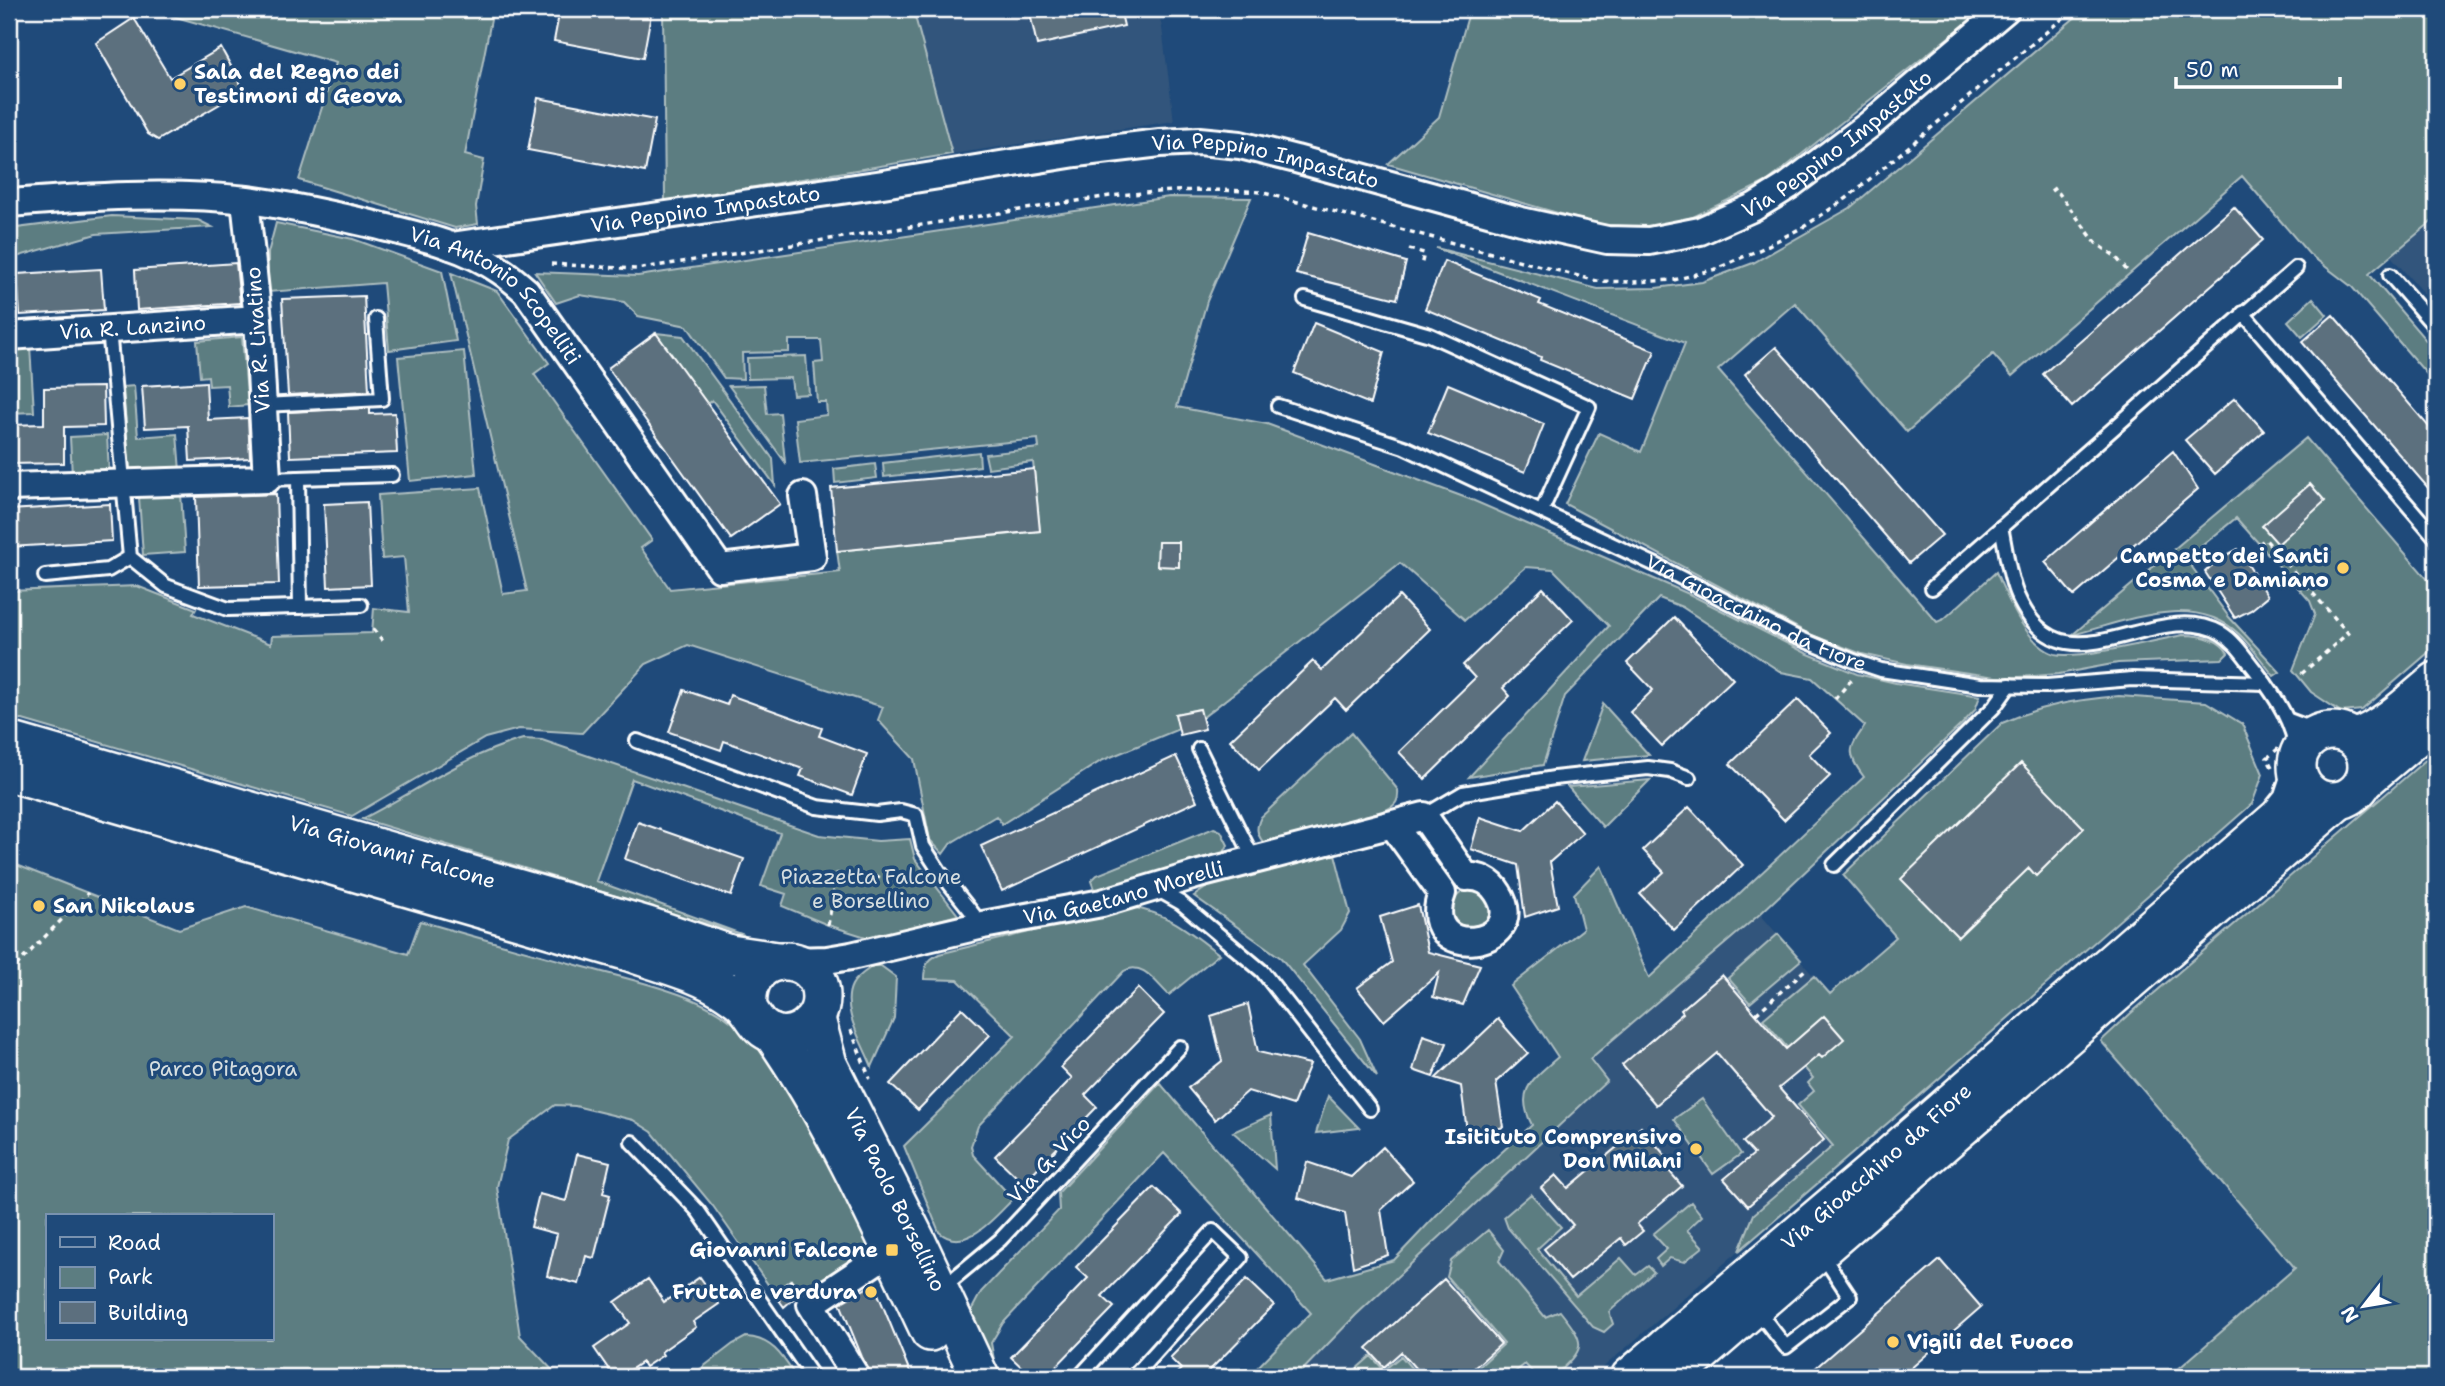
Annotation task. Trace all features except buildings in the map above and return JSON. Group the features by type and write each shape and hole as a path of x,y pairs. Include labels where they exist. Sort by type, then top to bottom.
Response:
{"street":[{"name":"Via Peppino Impastato","path":"451,246 684,214 1076,153 1199,141 1240,145 1508,217 1594,237 1649,241 1700,231 1754,207 1788,186 1869,125 2006,9"},
{"name":"Via Antonio Scopelliti","path":"9,203 82,197 245,200 300,208 451,246 500,270 526,291 720,568 812,557 803,496"},
{"name":"Via R. Livatino","path":"245,200 258,318 267,479"},
{"name":"Via R. Lanzino","path":"9,337 258,318"},
{"path":"9,487 267,479"},
{"path":"2312,746 2383,725 2436,681"},
{"name":"Via Gioacchino da Fiore","path":"1674,1377 2436,720"},
{"name":"Via Giovanni Falcone","path":"9,741 648,926 730,954 783,961"},
{"path":"2312,746 2362,748 2367,758 2367,770 2351,792 2325,802 2305,790 2312,746"},
{"name":"Via Gioacchino da Fiore","path":"1630,1377 1859,1183 2279,817 2292,801 2312,746"},
{"name":"Via Giovanni Falcone","path":"9,772 629,952 709,981 760,1021"},
{"path":"1393,824 1443,893 1438,904 1439,916 1447,932 1455,939 1480,941 1490,936 1502,921 1503,903 1500,895 1484,879 1466,877 1424,816"},
{"name":"Via Gaetano Morelli","path":"783,961 827,960 851,956 983,925 1102,903 1424,816"},
{"path":"819,1007 818,982 801,964 783,961 765,965 755,973 749,983 746,995 760,1021 784,1036 796,1034 807,1028 819,1007 831,978 851,956"},
{"name":"Via Paolo Borsellino","path":"819,1007 828,1063 918,1244 980,1377"},
{"name":"Via Paolo Borsellino","path":"760,1021 799,1073 826,1119 952,1377"},
{"path":"856,1377 811,1304 891,1250"}],"lane":[{"path":"1932,588 2296,268"},
{"path":"2390,275 2436,328"},
{"path":"1305,299 1430,335 1589,407 1542,510"},
{"path":"2244,313 2436,538"},
{"path":"263,405 382,399 376,319"},
{"path":"109,329 130,557 166,586 228,609 361,606"},
{"name":"Via Gioacchino da Fiore","path":"1278,406 1404,447 1658,566 1794,636 1881,670 1980,685 2047,686 2132,679 2265,683"},
{"path":"267,479 392,475"},
{"path":"298,478 300,607"},
{"path":"2001,527 2017,594 2031,618 2052,638 2076,645 2169,626 2198,626 2221,633 2238,648 2312,746"},
{"path":"45,576 108,570 130,557"},
{"path":"1834,865 1994,707 2010,685"},
{"path":"637,741 817,807 877,814 901,811 916,815 923,846 940,872 983,925"},
{"path":"1199,749 1254,860"},
{"name":"Via Gaetano Morelli","path":"1424,816 1464,793 1554,778 1648,768 1670,771 1689,778"},
{"path":"1155,888 1181,903 1262,971 1370,1109"},
{"name":"Via G. Vico","path":"937,1286 953,1279 1000,1240 1181,1047"},
{"path":"632,1142 698,1211 813,1377"},
{"path":"1079,1377 1213,1231 1241,1258 1133,1377"},
{"path":"1755,1307 1786,1348 1850,1297 1819,1251"}],"path":[{"path":"551,264 636,269 1110,196 1165,190 1214,189 1260,192 1597,281 1674,279 1716,269 1762,249 1805,226 1847,198 2074,9"},
{"path":"2051,191 2055,188 2096,243 2115,256 2129,273"},
{"path":"1409,249 1424,253 1420,266"},
{"path":"2259,544 2265,539 2348,633 2299,676"},
{"path":"373,629 383,641"},
{"path":"1835,699 1857,674"},
{"path":"828,925 837,874 931,882"},
{"path":"9,973 88,893"},
{"path":"1756,1014 1807,968"}],"shaded area":[{"path":"913,9 1158,9 1174,121 952,154"},
{"path":"2436,218 2436,308 2390,255"},
{"name":"Isitituto Comprensivo Don Milani","path":"1760,914 1918,1097 1592,1377 1296,1377 1356,1315 1607,1080 1589,1059"}],"green space":[{"path":"148,9 493,9 465,155 484,160 476,206 478,224 455,228 299,180 336,63"},
{"path":"663,9 913,9 952,154 665,202"},
{"path":"1470,9 1984,9 1768,181 1693,217 1647,229 1596,224 1388,164 1439,117"},
{"path":"2085,9 2436,9 2436,218 2369,274 2436,352 2436,385 2352,287 2309,254 2242,176 2012,376 1993,354 1907,432 1795,303 1718,370 1937,622 1944,619 1996,572 2026,631 2045,649 2055,654 2098,652 2189,635 2208,638 2219,644 2228,653 2222,659 2118,663 2059,674 1996,677 1907,664 1862,654 1809,634 1565,504 1599,433 1641,452 1685,343 1436,248 1598,289 1656,288 1702,282 1753,263 1850,208"},
{"path":"1169,197 1251,198 1207,301 1177,407 1267,424 1472,500 1689,594 1806,653 1857,674 1980,696 1975,710 1962,724 1760,914 1590,1059 1607,1081 1356,1315 1296,1377 1248,1377 1311,1313 1164,1153 1003,1323 991,1343 997,1377 971,1318 972,1309 981,1292 1059,1210 1058,1193 1160,1083 1327,1279 1394,1260 1465,1185 1532,1125 1525,1103 1529,1086 1558,1057 1511,986 1583,929 1574,894 1601,866 1649,978 1864,777 1854,762 1852,751 1865,726 1812,678 1781,672 1682,607 1659,598 1565,696 1543,765 1469,777 1609,626 1553,569 1526,567 1465,620 1400,563 1202,718 1199,709 1176,714 1179,729 1101,761 1002,824 996,816 951,843 943,854 930,840 914,759 878,720 883,707 688,645 646,664 582,733 519,729 485,738 352,816 9,716 9,591 137,586 196,609 193,614 271,644 272,636 372,633 374,608 409,612 404,557 382,559 378,495 480,488 503,594 527,591 451,273 497,291 549,363 534,374 652,540 641,548 670,589 840,572 837,551 1040,531 1033,462 988,468 985,454 1039,448 1038,439 800,463 795,419 827,415 826,402 817,402 814,363 823,362 821,340 789,340 789,352 742,353 743,379 724,378 687,326 638,316 624,302 580,295 556,303 535,272 638,276"},
{"path":"112,216 198,220 212,227 96,234 9,259 9,229"},
{"path":"276,223 353,239 442,271 456,341 389,350 383,283 268,292 268,253"},
{"path":"2313,298 2327,315 2302,337 2288,321"},
{"path":"656,333 683,336 773,459 775,485 712,400 707,404"},
{"path":"242,337 248,405 229,407 227,385 209,386 208,376 200,377 197,341"},
{"path":"30,346 34,412 9,413 9,347"},
{"path":"464,351 476,474 410,481 398,357"},
{"path":"806,356 809,394 793,395 791,378 748,379 747,358"},
{"path":"764,385 767,414 780,413 785,462 729,386"},
{"path":"134,386 138,437 177,434 180,471 130,475 123,387"},
{"path":"107,435 109,474 72,476 70,437"},
{"path":"2306,438 2436,589 2436,646 2362,710 2341,712 2311,692 2293,670 2315,614 2310,601 2236,518 2186,559 2229,617 2280,672 2274,676 2239,634 2221,621 2201,614 2158,613 2072,635"},
{"path":"979,452 980,466 884,477 883,463"},
{"path":"875,464 877,478 835,483 834,469"},
{"path":"181,494 185,552 143,555 139,497"},
{"path":"2119,696 2206,702 2242,724 2263,774 2252,804 1739,1251 1754,1214 1833,1146 1798,1105 1814,1091 1808,1083 1813,1078 1763,1019 1814,976 1830,994 1896,937 1843,875 2002,723 2059,704"},
{"path":"1603,704 1649,755 1582,761"},
{"path":"1351,733 1398,790 1394,804 1386,810 1273,843 1263,842 1258,830 1261,817"},
{"name":"Piazzetta Falcone e Borsellino","path":"523,739 542,740 819,835 878,841 910,839 915,859 958,915 869,938 782,906 786,894 761,886 780,833 632,779 596,881 744,935 362,819 460,764"},
{"path":"2436,751 2436,1377 2169,1377 2295,1268 2101,1041"},
{"path":"1650,780 1603,827 1568,787"},
{"path":"1214,828 1221,831 1228,845 1222,856 1104,893 1094,889 1091,881 1097,875"},
{"path":"1335,854 1350,913 1341,930 1303,965 1360,1039 1377,1077 1281,958 1194,896 1210,885"},
{"name":"Parco Pitagora","path":"9,862 179,929 246,907 408,954 420,921 687,997 707,1006 740,1029 762,1052 799,1104 830,1160 871,1247 801,1295 790,1280 774,1293 713,1206 652,1132 633,1120 575,1106 555,1105 508,1140 497,1187 520,1336 559,1377 9,1377"},
{"path":"1471,890 1484,896 1490,909 1484,922 1471,928 1458,922 1452,909 1458,896"},
{"path":"1131,907 1168,919 1219,954 1169,995 1143,971 1131,968 1124,971 978,1126 971,1146 973,1155 1013,1199 979,1231 959,1239 949,1238 939,1232 904,1146 1015,1036 958,980 924,979 927,964 939,954"},
{"path":"1778,934 1801,960 1750,1003 1728,978"},
{"path":"873,966 881,966 896,977 894,1018 872,1067 854,1026 849,994 854,982"},
{"path":"1328,1096 1359,1128 1316,1133"},
{"path":"1702,1099 1741,1154 1713,1174 1674,1119"},
{"path":"1271,1115 1275,1169 1233,1132"},
{"path":"1531,1194 1561,1227 1537,1249 1576,1296 1621,1258 1636,1275 1648,1266 1654,1272 1609,1312 1613,1324 1604,1332 1593,1327 1508,1228 1504,1217"},
{"path":"1691,1202 1702,1216 1687,1230 1703,1247 1684,1262 1670,1258 1661,1266 1656,1259 1667,1249 1653,1234"},
{"path":"1488,1230 1504,1250 1499,1261 1545,1317 1560,1311 1579,1340 1577,1353 1554,1377 1537,1377 1525,1364 1509,1377 1468,1377 1504,1344 1447,1277 1451,1261"},
{"path":"746,1337 770,1345 796,1377 690,1377 733,1344"},
{"path":"1371,1356 1384,1370 1401,1356 1419,1377 1347,1377"}],"place":[{"name":"Sala del Regno dei Testimoni di Geova","path":"180,84"},
{"name":"Campetto dei Santi Cosma e Damiano","path":"2343,568"},
{"name":"San Nikolaus","path":"39,906"},
{"name":"Isitituto Comprensivo Don Milani","path":"1696,1149"},
{"name":"Giovanni Falcone","path":"892,1250"},
{"name":"Frutta e verdura","path":"871,1292"},
{"name":"Vigili del Fuoco","path":"1893,1342"}]}
